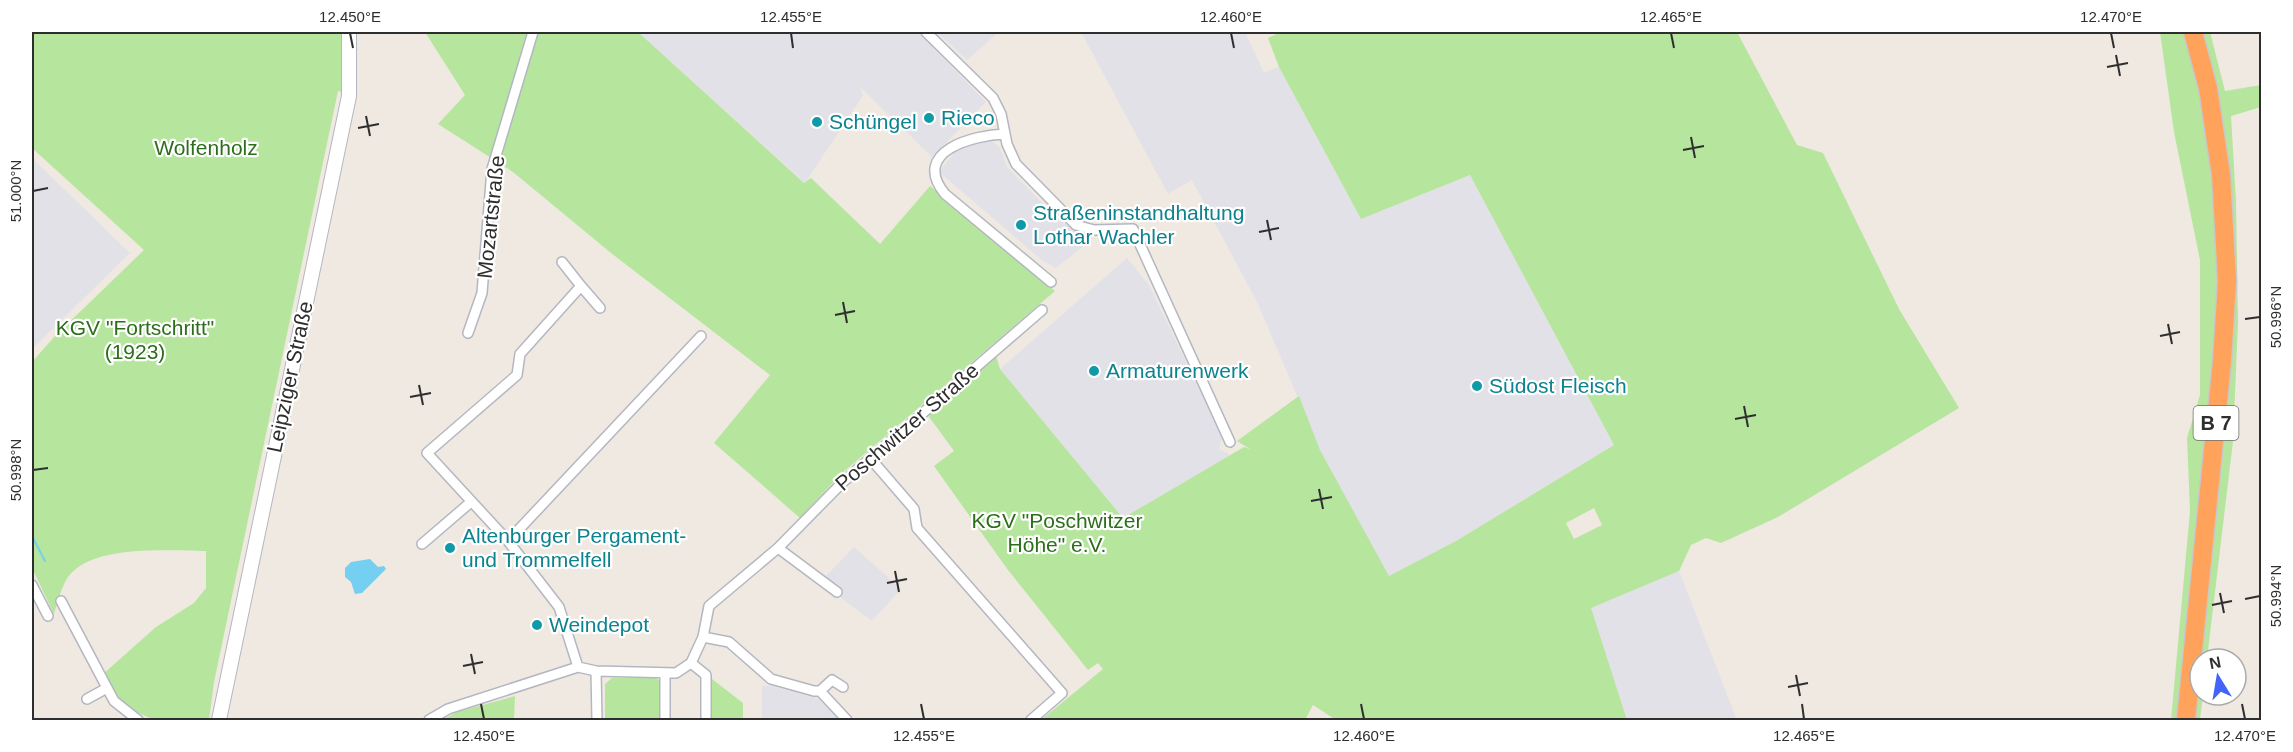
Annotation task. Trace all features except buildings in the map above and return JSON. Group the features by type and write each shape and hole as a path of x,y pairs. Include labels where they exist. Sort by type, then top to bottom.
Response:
{"highway":[{"name":"B 7","path":"2186,720 2212,463 2227,281 2221,175 2208,88 2193,32"}],"street":[{"name":"Leipziger Straße","path":"219,720 349,96 349,32"},
{"name":"Mozartstraße","path":"468,333 482,293 492,169 533,32"},
{"path":"926,32 993,98 1001,114 1005,134 1016,164 1076,225 1094,230 1133,229 1230,442"},
{"path":"1005,134 983,135 960,142 938,163 934,171 935,177 945,194 1051,282"},
{"path":"562,262 600,308"},
{"path":"578,667 558,607 508,541 427,453 517,375 520,354 581,286"},
{"name":"Poschwitzer Straße","path":"691,663 703,637 710,606 778,548 843,482 1042,310"},
{"path":"508,541 701,336"},
{"path":"870,458 914,510 917,528 1062,693 1031,720"},
{"path":"422,544 471,502"},
{"path":"778,548 837,592"},
{"path":"32,585 48,616"},
{"path":"61,601 107,688 123,710 138,720"},
{"path":"703,637 729,642 771,679 820,691 847,720"},
{"path":"429,720 448,709 578,667 596,671 676,673 691,663 706,675 706,720"},
{"path":"596,671 597,720"},
{"path":"665,673 665,720"},
{"path":"820,691 832,680 843,687"},
{"path":"87,699 107,688"}],"shaded area":[{"path":"638,32 918,32 986,102 932,157 859,86 863,95 805,183"},
{"path":"937,32 999,32 967,60"},
{"path":"1081,32 1245,32 1264,73 1279,67 1361,219 1470,175 1614,445 1456,541 1389,577 1320,450 1258,304 1192,180 1168,194"},
{"path":"979,139 991,140 1000,148 1007,167 1049,210 1073,230 1093,238 1056,268 1043,261 939,172 954,153"},
{"path":"32,158 130,253 32,349"},
{"path":"1127,258 1149,285 1222,437 1219,449 1230,455 1123,518 1000,369"},
{"path":"854,547 901,589 872,621 836,594 825,577"},
{"path":"1679,571 1737,720 1627,720 1590,608"},
{"path":"762,686 773,686 822,700 839,719 762,720"}],"green space":[{"name":"Wolfenholz","path":"32,32 343,32 342,92 338,91 214,682 209,720 154,720 126,707 102,675 156,627 194,603 206,588 206,551 129,552 90,561 75,569 65,582 54,614 32,568 32,362 55,336 144,250 32,148"},
{"path":"425,32 638,32 804,183 811,178 880,244 930,186 1055,291 841,474 800,518 714,443 770,375 611,253 513,172 438,124 465,95"},
{"name":"KGV \"Poschwitzer Höhe\" e.V.","path":"1281,32 1737,32 1797,145 1823,153 1899,309 1959,408 1778,517 1721,543 1706,538 1691,545 1679,571 1591,608 1627,720 1336,720 1313,705 1305,720 1041,720 1103,669 1098,663 1088,670 1008,570 934,466 954,451 927,414 996,356 1000,369 1123,518 1244,447 1250,449 1237,441 1299,396 1320,450 1389,576 1456,541 1614,445 1470,175 1361,219 1279,67 1268,38","holes":["1594,508 1602,525 1574,539 1566,523"]},
{"path":"2160,32 2210,32 2225,91 2261,85 2261,107 2231,116 2236,202 2238,321 2233,441 2208,647 2188,647 2188,707 2202,707 2200,720 2171,720 2190,511 2187,438 2200,395 2200,260 2174,132"},
{"path":"612,678 655,678 661,681 661,720 605,720 605,684"},
{"path":"712,679 743,703 743,720 711,720"},
{"path":"515,696 514,720 442,720 457,712"}],"water":[{"path":"370,559 378,567 384,566 386,569 362,593 355,594 351,582 345,577 345,568 351,562"}],"waterway":[{"path":"32,536 45,561"}],"place":[{"name":"Rieco","path":"929,118"},
{"name":"Schüngel","path":"817,122"},
{"name":"Straßeninstandhaltung Lothar Wachler","path":"1021,225"},
{"name":"Armaturenwerk","path":"1094,371"},
{"name":"Südost Fleisch","path":"1477,386"},
{"name":"Altenburger Pergament- und Trommelfell","path":"450,548"},
{"name":"Weindepot","path":"537,625"}],"park label":[{"name":"KGV \"Fortschritt\" (1923)","path":"135,340"}]}
